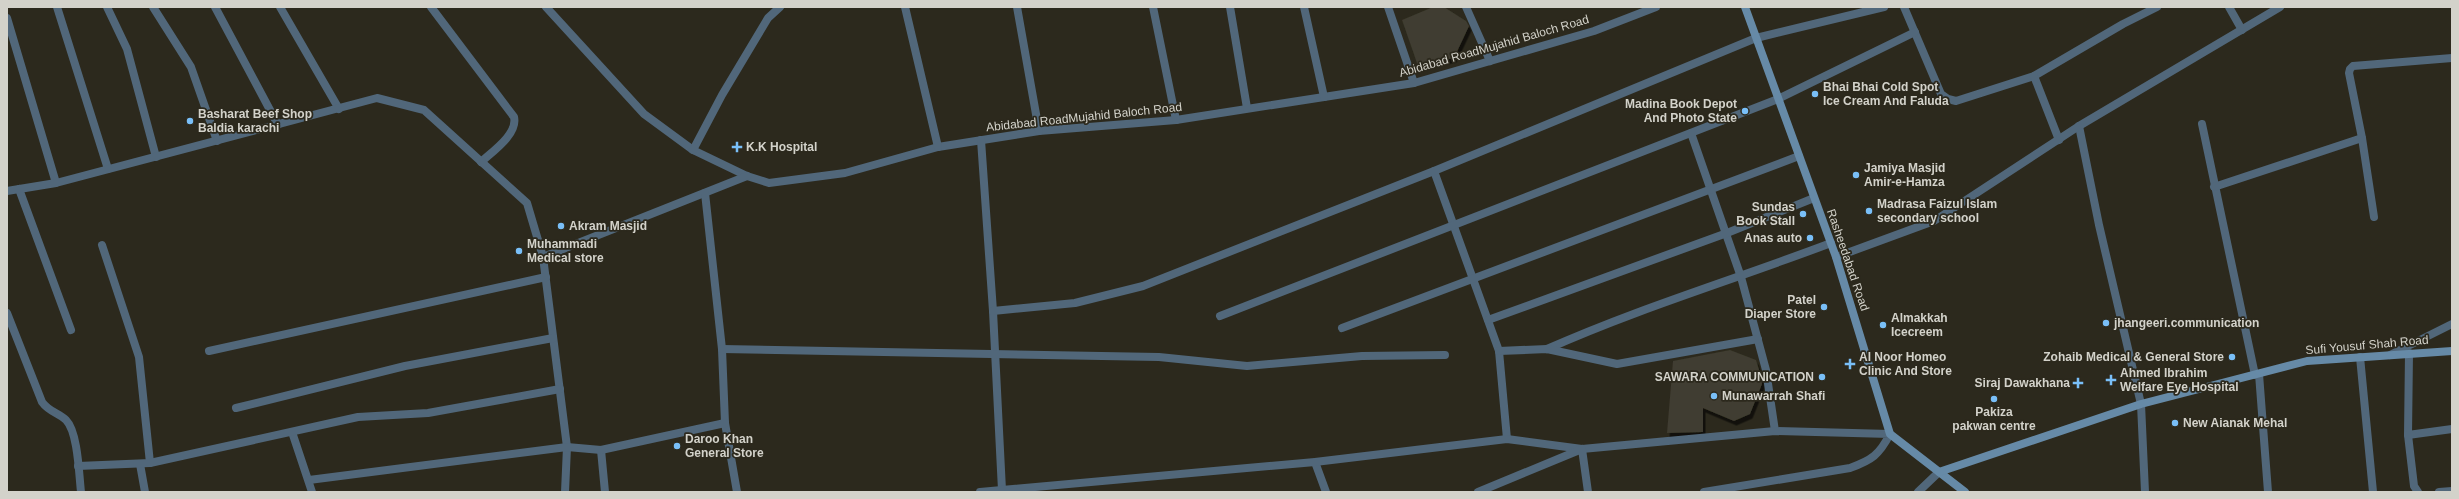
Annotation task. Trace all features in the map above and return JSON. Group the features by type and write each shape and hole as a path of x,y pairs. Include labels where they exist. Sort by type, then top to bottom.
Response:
{"main road":[{"name":"Rasheedabad Road","path":"1745,7 1836,257 1890,434"},
{"name":"Sufi Yousuf Shah Road","path":"1939,472 2141,404 2307,361 2452,351"},
{"path":"1890,434 1965,492"}],"street":[{"path":"57,7 108,169"},
{"path":"107,7 127,49 156,157"},
{"path":"153,7 191,67 217,141"},
{"path":"215,7 278,125"},
{"path":"280,7 339,110"},
{"path":"431,7 514,116 516,123 512,131 481,162"},
{"name":"Abidabad RoadMujahid Baloch Road","path":"546,7 644,114 693,150 747,176 769,183 845,173 938,147 981,140 1039,132 1176,120 1414,83 1594,31 1656,7"},
{"path":"693,150 722,95 768,18 780,7"},
{"path":"905,7 938,147"},
{"path":"1017,7 1039,132"},
{"path":"1153,7 1176,120"},
{"path":"1230,7 1247,108"},
{"path":"1304,7 1324,97"},
{"path":"1388,7 1414,83"},
{"path":"1466,7 1490,61"},
{"path":"993,311 1074,303 1143,286 1434,171 1756,38 1884,7"},
{"path":"1904,7 1941,94 1948,99 1956,101 2034,76 2123,24 2157,7"},
{"path":"2229,7 2242,30"},
{"path":"1836,257 1934,221 2079,126 2280,7"},
{"path":"7,18 56,183"},
{"path":"1220,316 1454,224 1778,100 1915,32"},
{"path":"2374,217 2362,138 2349,73 2350,69 2353,66 2452,58"},
{"path":"2034,76 2058,140"},
{"path":"7,191 56,183 339,110 377,98 424,110 527,204 543,257 554,338 567,447 564,492"},
{"path":"2202,124 2214,187 2257,375 2268,492"},
{"path":"2079,126 2099,226 2141,404 2145,492"},
{"path":"1691,133 1727,233 1741,277 1766,370 1775,431"},
{"path":"2214,187 2362,138"},
{"path":"981,140 993,311 1002,490"},
{"path":"1342,328 1799,156"},
{"path":"1434,171 1499,351 1507,439"},
{"path":"543,257 747,176"},
{"path":"19,189 71,330"},
{"path":"705,193 722,349 725,423 737,492"},
{"path":"1488,320 1727,233 1814,198"},
{"path":"1547,349 1605,323 1741,277 1831,243"},
{"path":"102,245 139,357 150,463"},
{"path":"209,351 546,277"},
{"path":"7,313 42,402 46,409 65,419 71,427 78,466 80,492"},
{"path":"2390,355 2452,324"},
{"path":"236,408 405,366 554,338"},
{"path":"1499,351 1547,349 1617,364 1758,339"},
{"path":"722,349 1159,357 1247,366 1362,356 1445,355"},
{"path":"2409,354 2408,435 2414,486 2418,492"},
{"path":"2360,358 2373,492"},
{"path":"78,466 150,463 358,417 428,413 560,389"},
{"path":"308,480 567,447 601,450 725,423"},
{"path":"2408,435 2452,429"},
{"path":"980,492 1315,462 1507,439 1582,449 1775,431 1890,434 1881,451 1868,461 1850,468 1704,492"},
{"path":"292,432 312,492"},
{"path":"1478,492 1582,449"},
{"path":"1582,449 1588,492"},
{"path":"601,450 605,492"},
{"path":"1315,462 1326,492"},
{"path":"140,464 145,492"},
{"path":"1918,492 1939,472"},
{"path":"2439,492 2452,490"}],"building":[{"path":"1433,7 1444,7 1466,21 1469,26 1454,58 1418,66 1402,20"},
{"name":"Munawarrah Shafi","path":"1730,350 1756,360 1761,376 1762,384 1750,414 1734,421 1703,408 1703,432 1667,433 1673,361"}],"place":[{"name":"Bhai Bhai Cold Spot Ice Cream And Faluda","path":"1815,94"},
{"name":"Madina Book Depot And Photo State","path":"1745,111"},
{"name":"Basharat Beef Shop Baldia karachi","path":"190,121"},
{"name":"K.K Hospital","path":"737,147"},
{"name":"Jamiya Masjid Amir-e-Hamza","path":"1856,175"},
{"name":"Madrasa Faizul Islam secondary school","path":"1869,211"},
{"name":"Sundas Book Stall","path":"1803,214"},
{"name":"Akram Masjid","path":"561,226"},
{"name":"Anas auto","path":"1810,238"},
{"name":"Muhammadi Medical store","path":"519,251"},
{"name":"Patel Diaper Store","path":"1824,307"},
{"name":"jhangeeri.communication","path":"2106,323"},
{"name":"Almakkah Icecreem","path":"1883,325"},
{"name":"Zohaib Medical & General Store","path":"2232,357"},
{"name":"Al Noor Homeo Clinic And Store","path":"1850,364"},
{"name":"SAWARA COMMUNICATION","path":"1822,377"},
{"name":"Ahmed Ibrahim Welfare Eye Hospital","path":"2111,380"},
{"name":"Siraj Dawakhana","path":"2078,383"},
{"name":"Munawarrah Shafi","path":"1714,396"},
{"name":"Pakiza pakwan centre","path":"1994,399"},
{"name":"New Aianak Mehal","path":"2175,423"},
{"name":"Daroo Khan General Store","path":"677,446"}]}
